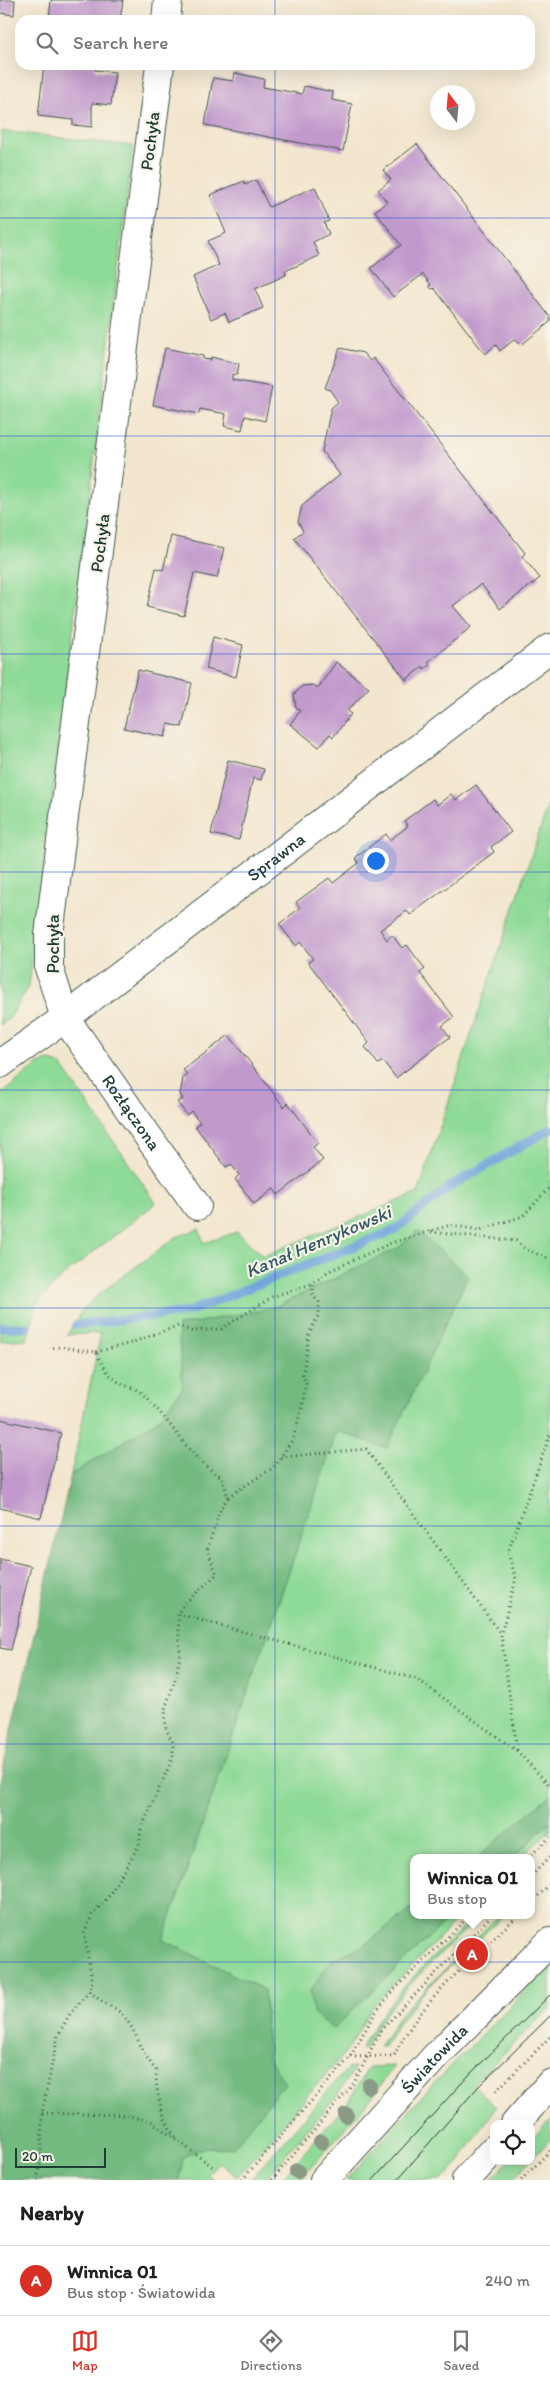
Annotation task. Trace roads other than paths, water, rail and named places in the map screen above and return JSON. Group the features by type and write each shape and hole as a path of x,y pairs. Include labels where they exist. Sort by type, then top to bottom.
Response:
{"street":[{"path":"166,15 168,0"},
{"name":"Pochyła","path":"65,1018 49,968 49,935 159,70"},
{"name":"Sprawna","path":"0,1064 65,1018 550,648"},
{"name":"Rozłączona","path":"65,1018 197,1206"},
{"name":"Światowida","path":"324,2180 436,2056 550,1942"},
{"path":"518,2120 550,2084"},
{"path":"466,2180 490,2153"}],"waterway":[{"name":"Kanał Henrykowski","path":"76,1325 188,1312 395,1230 451,1186 550,1129"},
{"name":"Kanał Henrykowski","path":"0,1327 27,1327"}],"tram line":[{"path":"373,2180 470,2074 550,1995"},
{"path":"397,2180 478,2087 550,2016"}],"place":[{"name":"Winnica 01","path":"472,1954"}]}
